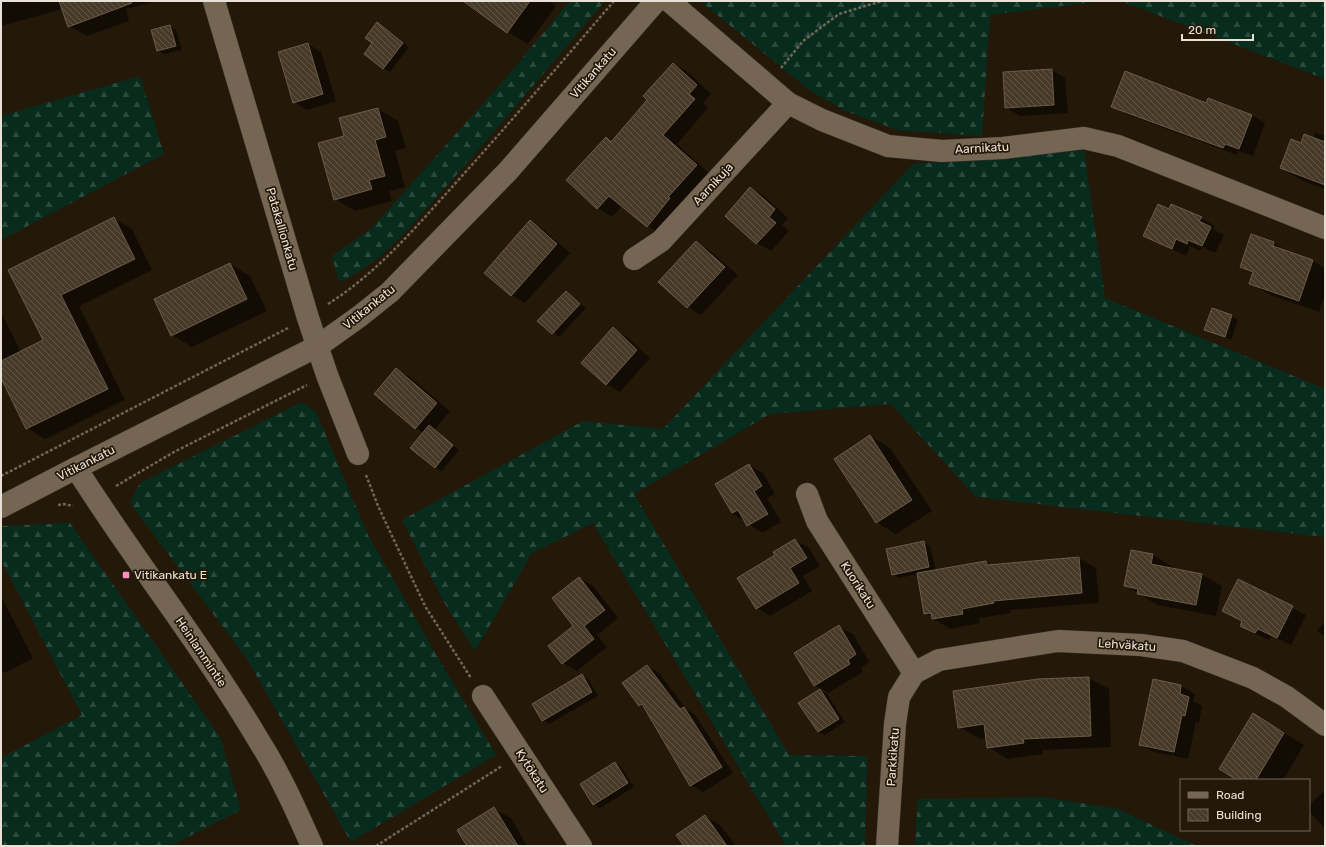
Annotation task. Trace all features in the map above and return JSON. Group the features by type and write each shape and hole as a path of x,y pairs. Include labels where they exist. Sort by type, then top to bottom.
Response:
{"street":[{"name":"Patakallionkatu","path":"214,1 308,318 327,375 358,454"},
{"name":"Vitikankatu","path":"1,507 318,346 360,316 390,292 508,171 656,1"},
{"name":"Aarnikatu","path":"669,1 788,103 822,120 888,146 942,151 1003,148 1084,138 1118,146 1325,228"},
{"name":"Aarnikuja","path":"634,259 661,241 788,103"},
{"name":"Heinlammintie","path":"76,468 95,498 190,633 259,740 291,799 312,846"},
{"name":"Kuorikatu","path":"807,494 817,521 914,673"},
{"name":"Lehväkatu","path":"914,673 939,660 1058,641 1141,645 1183,651 1253,678 1287,697 1325,725"},
{"name":"Parkkikatu","path":"887,846 894,724 899,697 914,673"},
{"name":"Kytökatu","path":"483,696 581,846"}],"path":[{"path":"1,476 75,440 308,318 343,293 394,251 518,115 614,1"},
{"path":"767,85 803,41 839,14 882,1"},
{"path":"343,293 360,316"},
{"path":"95,498 174,452 327,375"},
{"path":"358,454 378,506 425,606 483,696"},
{"path":"376,846 521,754"}],"green space":[{"path":"570,1 605,1 470,159 400,238 372,263 339,282 332,256 371,229 504,80"},
{"path":"700,1 1102,1 990,15 982,136 897,130 843,110 808,89"},
{"path":"1121,1 1325,1 1325,79"},
{"path":"140,76 164,154 1,240 1,116"},
{"path":"1084,150 1105,298 1325,389 1325,537 976,497 891,404 770,414 634,494 789,755 867,756 865,846 786,846 593,523 532,553 475,651 444,602 402,520 583,421 663,429 913,164"},
{"path":"302,402 316,412 368,535 438,658 496,755 351,842 247,659 130,503 140,483"},
{"path":"70,523 220,737 241,810 170,846 1,846 1,758 82,715 1,560 1,526"},
{"path":"1044,797 1118,809 1197,846 915,846 918,799"}],"building":[{"path":"59,1 131,1 132,3 68,27"},
{"path":"463,1 530,1 507,33"},
{"path":"377,22 403,43 383,69 364,54 372,43 365,38"},
{"path":"170,25 176,46 157,51 151,30"},
{"path":"308,43 323,94 293,103 278,52"},
{"path":"673,63 697,85 689,94 695,99 663,135 697,165 668,197 670,198 647,227 609,196 597,209 566,180 606,137 611,142 647,100 643,96"},
{"path":"1052,69 1054,105 1005,108 1003,72"},
{"path":"1125,71 1206,103 1208,98 1252,115 1239,149 1225,144 1223,148 1111,107"},
{"path":"378,108 386,137 375,140 385,176 369,180 372,189 334,200 318,143 344,136 339,118"},
{"path":"1304,134 1325,142 1325,185 1280,168 1291,139 1301,143"},
{"path":"750,187 775,209 769,217 776,223 756,244 725,216"},
{"path":"1158,204 1169,209 1171,204 1202,217 1199,221 1211,227 1202,246 1188,240 1187,244 1176,239 1172,249 1143,236"},
{"path":"114,217 135,259 61,295 108,389 26,429 1,378 1,361 43,340 8,270"},
{"path":"530,220 557,244 511,296 484,273"},
{"path":"1251,234 1274,242 1273,246 1313,260 1299,301 1249,284 1253,272 1240,267"},
{"path":"696,241 725,267 687,308 658,282"},
{"path":"230,263 247,299 171,336 154,299"},
{"path":"566,291 580,304 552,334 537,321"},
{"path":"1212,308 1232,315 1225,337 1204,330"},
{"path":"613,327 637,350 606,385 581,363"},
{"path":"396,368 437,403 415,429 374,394"},
{"path":"429,425 453,445 435,468 410,448"},
{"path":"870,435 912,500 876,523 834,459"},
{"path":"749,464 762,486 754,491 768,514 747,526 738,510 732,513 715,484"},
{"path":"795,539 807,558 790,568 799,583 756,609 737,578 775,555 773,552"},
{"path":"924,541 929,567 892,575 886,549"},
{"path":"1131,550 1153,554 1151,564 1202,574 1196,605 1137,594 1138,589 1124,586"},
{"path":"1079,557 1082,593 993,601 994,603 962,609 963,614 932,619 931,613 924,614 917,573 986,561 987,565"},
{"path":"579,577 605,610 584,626 594,639 562,664 548,646 573,626 552,598"},
{"path":"1238,579 1293,606 1277,638 1258,629 1255,633 1240,626 1242,621 1222,611"},
{"path":"839,625 856,654 848,660 850,664 814,686 794,653"},
{"path":"647,665 680,709 684,707 722,767 690,786 642,704 639,706 622,683"},
{"path":"582,674 592,692 542,721 532,704"},
{"path":"1089,677 1091,736 1023,739 1024,743 987,748 984,724 958,728 953,691 1038,679"},
{"path":"1153,679 1181,685 1180,694 1189,697 1185,716 1182,715 1174,752 1139,745"},
{"path":"820,689 839,719 818,732 798,703"},
{"path":"1253,713 1284,733 1257,779 1235,779 1219,769"},
{"path":"615,762 628,783 593,805 580,784"},
{"path":"494,807 518,846 467,846 457,830"},
{"path":"705,815 727,846 684,846 676,835"}],"place":[{"name":"Vitikankatu E","path":"126,575"}]}
